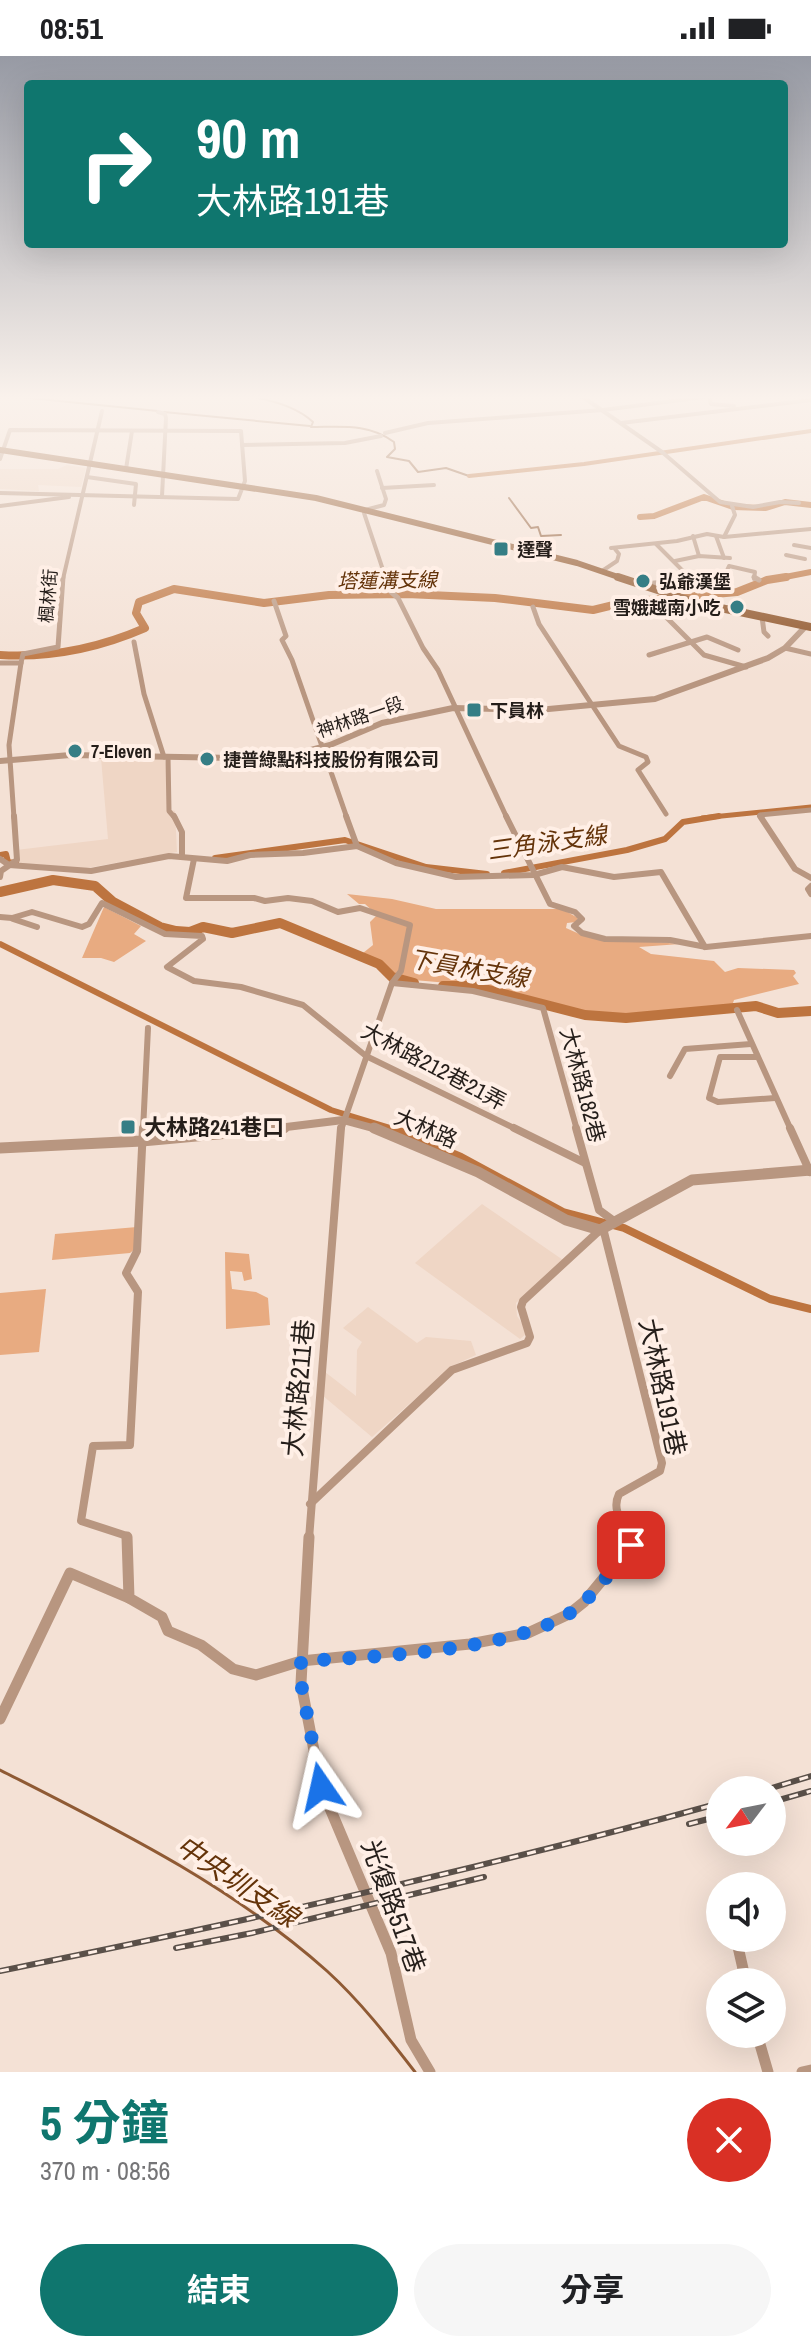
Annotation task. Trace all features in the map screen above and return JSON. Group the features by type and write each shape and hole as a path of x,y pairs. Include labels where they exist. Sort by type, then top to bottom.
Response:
{"main road":[{"path":"253,489 305,495 602,571 686,600 762,617 809,623"}],"street":[{"name":"楓林街","path":"21,663 23,654 58,647 64,570 82,489"},
{"path":"134,505 136,489"},
{"path":"162,489 162,496"},
{"path":"0,493 238,499 243,489"},
{"path":"382,489 386,499 384,505 365,511 391,592 398,598 423,648 438,670 453,708 494,785 550,904 575,912 582,919 574,926 586,935 633,941 668,940 705,947 811,936"},
{"path":"704,489 733,508 799,503"},
{"path":"0,504 35,504 80,494"},
{"path":"0,504 16,502"},
{"path":"724,537 733,508"},
{"path":"602,571 617,561 619,554 613,548 656,544 693,536 724,537 811,529"},
{"path":"693,536 699,556"},
{"path":"675,561 699,556 727,558 716,536"},
{"path":"795,543 811,550"},
{"path":"656,544 692,580"},
{"path":"786,555 805,559"},
{"path":"641,584 724,577 729,566 755,572 754,579 759,580"},
{"path":"274,601 286,636 282,640 285,650 292,660 357,846"},
{"path":"654,605 704,655 746,667"},
{"path":"533,607 539,624 619,746 646,757 648,762 638,770 666,814"},
{"path":"762,617 764,632 768,636"},
{"name":"神林路一段","path":"0,761 70,755 260,757 322,748 382,723 453,708 538,710 655,699 746,667 785,648 809,623"},
{"path":"649,655 660,648 692,644 707,637 738,650"},
{"path":"134,642 144,694 166,757 170,779 166,794 169,811 177,818 184,850 182,856"},
{"path":"785,648 811,654"},
{"path":"0,663 21,663 9,745 17,860 1,871 0,877"},
{"path":"811,810 760,815 795,869 811,878"},
{"path":"0,859 9,865 91,871 182,856 227,861 250,855 303,853 357,846 396,863 456,877 534,875 562,867 614,877 661,872 705,947"},
{"name":"大林路211巷","path":"194,859 186,898 312,901 338,912 360,908 370,916 410,925 403,964 392,983 343,1120 310,1504 301,1661"},
{"path":"811,886 808,889 811,894"},
{"name":"大林路212巷21弄","path":"0,917 12,918 32,912 82,927 89,924 102,903 165,934 202,936 203,939 167,967 194,981 241,987 303,1005 366,1056 585,1163"},
{"path":"12,918 37,927"},
{"name":"大林路182巷","path":"392,983 473,991 543,1008 605,1226"},
{"path":"310,1504 452,1370 527,1343 530,1337 521,1307 523,1301 605,1226 692,1180 811,1171 737,1010"},
{"path":"129,1598 127,1536 81,1521 93,1446 130,1445 138,1292 126,1273 137,1251 148,1028"},
{"path":"670,1076 685,1049 751,1044"},
{"path":"757,1057 720,1057 709,1098 718,1102 775,1098"},
{"name":"大林路","path":"0,1148 142,1141 330,1124 343,1120 377,1129 478,1172 566,1220 605,1226"},
{"name":"大林路191巷","path":"301,1661 470,1644 528,1633 569,1614 584,1602 631,1545 633,1537 614,1509 615,1500 619,1494 660,1471 662,1463 605,1226"},
{"path":"0,1719 70,1573 129,1598 162,1617 168,1631 201,1645 233,1669 256,1675 301,1661"},
{"name":"光復路517巷","path":"301,1661 301,1683 321,1787 391,1953 411,2040 430,2072"},
{"path":"761,2048 768,2072"},
{"path":"802,2072 811,2070"}],"shaded area":[{"path":"101,758 165,759 169,780 166,782 168,809 175,811 177,852 87,868 16,864 16,850 108,839"},
{"path":"347,894 392,899 436,909 562,909 578,918 576,922 567,923 566,928 584,936 680,944 639,947 651,954 714,961 725,972 738,968 794,970 796,973 793,976 799,984 734,1000 732,1006 644,1014 582,1012 472,985 402,979 363,953 373,945 370,922 377,915"},
{"path":"104,907 141,926 134,934 146,941 114,962 82,958"},
{"path":"482,1204 563,1260 516,1303 517,1316 526,1334 520,1339 415,1263"},
{"path":"137,1227 135,1249 130,1253 52,1260 55,1234"},
{"path":"225,1252 249,1254 252,1279 244,1281 242,1272 230,1271 232,1289 256,1292 268,1298 270,1325 226,1329"},
{"path":"46,1289 39,1352 0,1355 0,1293"},
{"path":"368,1307 417,1343 426,1337 471,1341 476,1355 452,1366 372,1437 322,1395 325,1372 356,1396 357,1350 362,1342 343,1328"}],"waterway":[{"path":"640,517 654,516 704,497 733,507 766,508 785,502 811,505"},
{"path":"509,498 531,528 538,527 541,536 561,535"},
{"name":"塔蓮溝支線","path":"782,578 811,572"},
{"name":"塔蓮溝支線","path":"0,655 56,653 128,635 145,628 136,613 139,602 174,589 264,603 329,595 407,594 495,598 593,610 626,602 737,592 782,578"},
{"name":"塔蓮溝支線","path":"775,579 782,578"},
{"name":"三角泳支線","path":"715,817 811,807"},
{"name":"三角泳支線","path":"715,817 719,816"},
{"name":"三角泳支線","path":"504,873 627,850 665,839 683,822 715,817"},
{"name":"三角泳支線","path":"702,818 715,817"},
{"name":"三角泳支線","path":"215,858 345,840 426,867 487,874"},
{"name":"三角泳支線","path":"0,855 6,854 8,862 16,863"},
{"name":"下員林支線","path":"0,892 53,880 95,886 113,902 160,927 176,931 190,932 203,927 232,933 280,923 379,964 392,977 414,983"},
{"path":"0,944 331,1110 396,1130"},
{"name":"下員林支線","path":"443,986 473,986 585,1015 626,1018 756,1006 778,1013 811,1011"},
{"path":"392,1128 396,1130"},
{"path":"396,1130 461,1157 563,1212 624,1228 770,1299 811,1309"},
{"name":"中央圳支線","path":"0,1770 170,1860 251,1911 327,1971 373,2020 415,2072"}],"railway":[{"path":"786,1784 811,1776"},
{"path":"786,1798 811,1791"},
{"path":"0,1971 362,1893 706,1807"},
{"path":"689,1824 706,1820"},
{"path":"176,1948 252,1933 484,1877"}],"place":[{"name":"達聲","path":"501,549"},
{"name":"弘爺漢堡","path":"643,581"},
{"name":"雪娥越南小吃","path":"737,607"},
{"name":"下員林","path":"474,710"},
{"name":"7-Eleven","path":"75,751"},
{"name":"捷普綠點科技股份有限公司","path":"207,759"},
{"name":"大林路241巷口","path":"128,1127"}],"route":[{"path":"321,1787 301,1683 301,1661 470,1644 528,1633 569,1614 584,1602 631,1545"}]}
